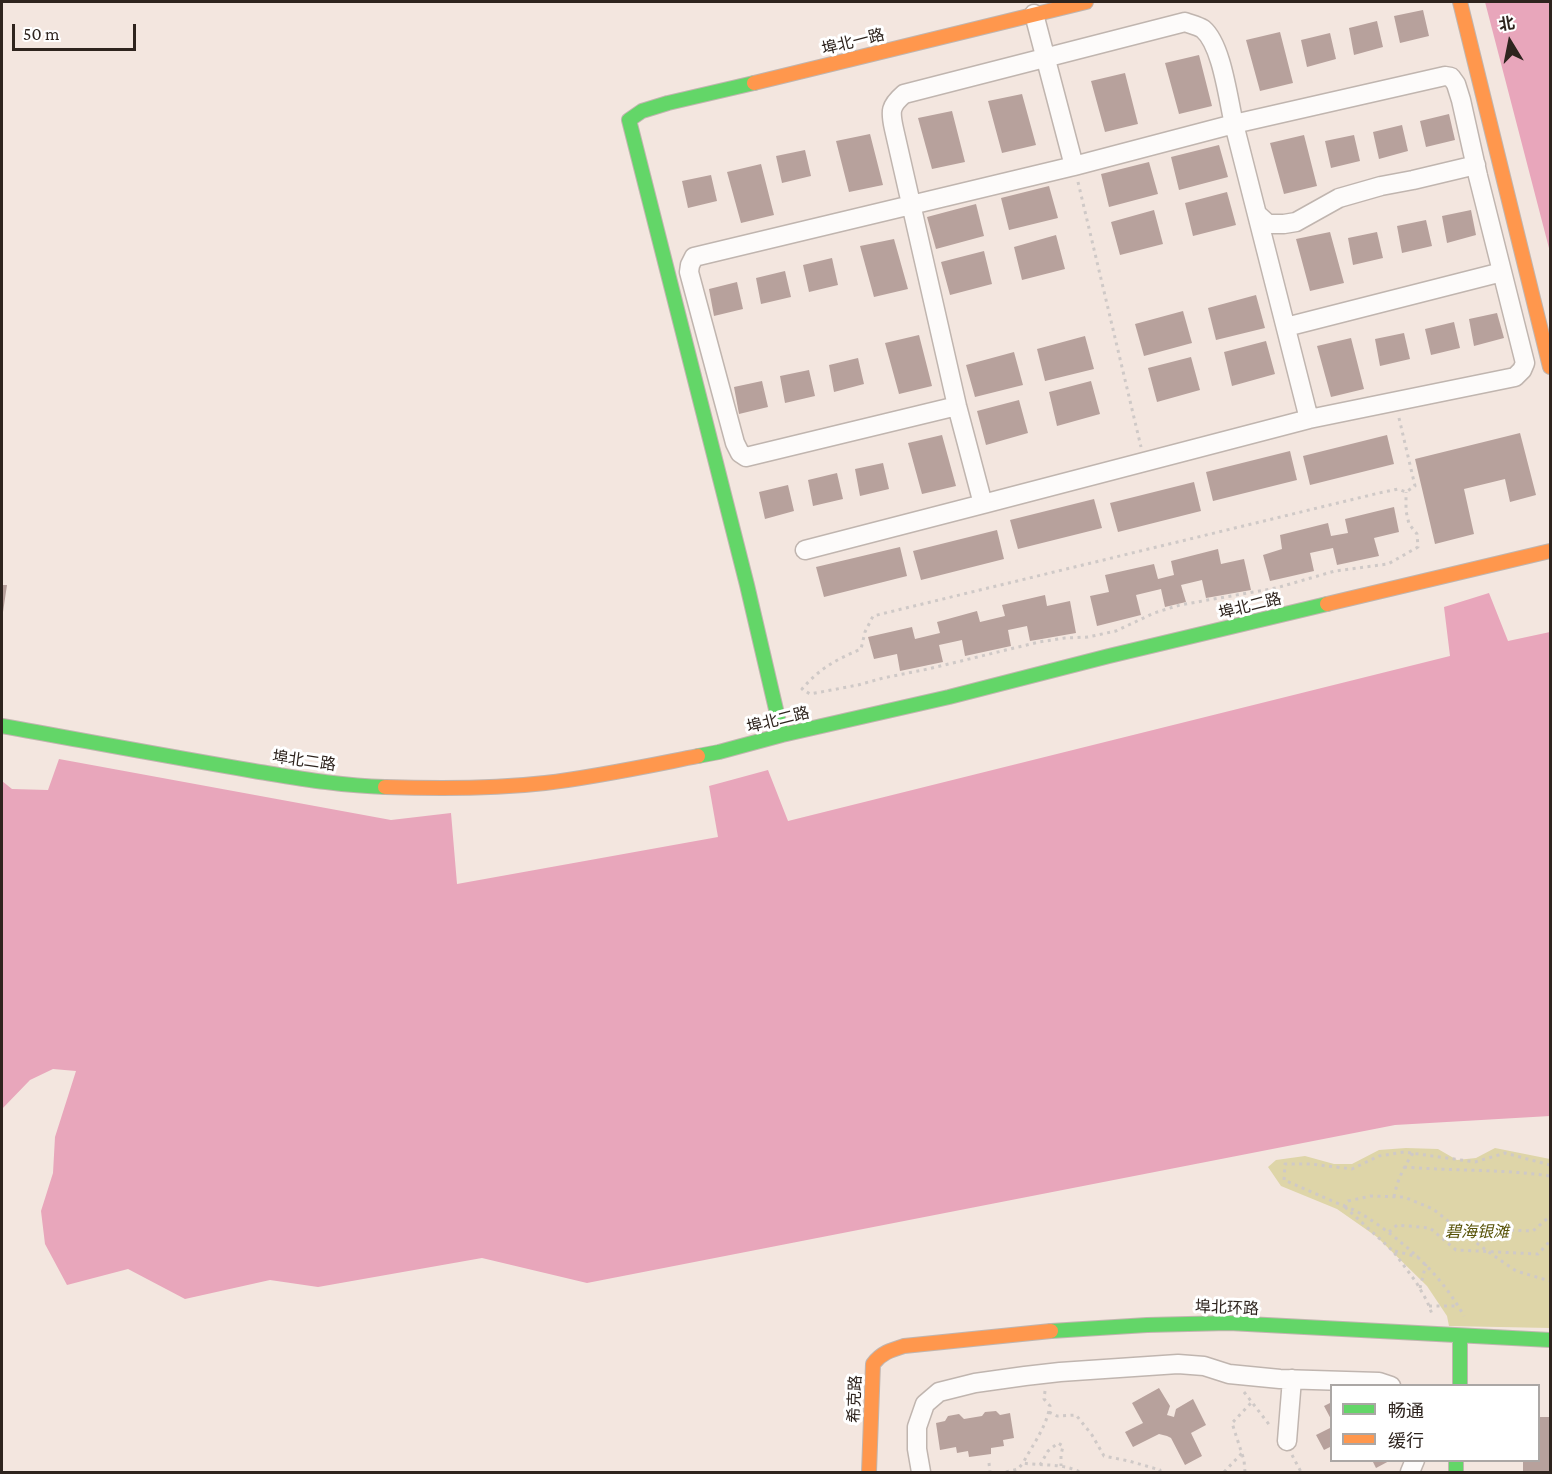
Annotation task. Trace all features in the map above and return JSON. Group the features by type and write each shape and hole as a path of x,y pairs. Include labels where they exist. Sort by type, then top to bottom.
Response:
{"street":[{"name":"埠北一路","path":"782,735 747,585 629,120 642,111 668,103 1086,2"},
{"path":"1460,2 1551,367"},
{"path":"1034,14 1074,166"},
{"path":"983,504 957,405 891,114 895,102 904,94 1185,22 1202,28 1214,43 1221,66 1309,419"},
{"path":"805,550 1309,419 1515,378 1525,363 1456,84 1451,77 1444,76 1234,124 1074,166 694,257 689,272 735,443 740,453 746,457 957,405"},
{"path":"1257,214 1268,224 1296,222 1339,198 1381,186 1476,165"},
{"path":"1286,327 1502,273"},
{"name":"埠北二路","path":"2,726 319,781 412,789 500,787 597,776 719,752 1551,551"},
{"name":"埠北环路","path":"904,1346 1133,1324 1181,1323 1230,1323 1551,1340"},
{"path":"1460,1336 1460,1384"},
{"name":"希克路","path":"869,1473 873,1364 877,1357 887,1351 904,1346"},
{"path":"921,1473 917,1449 917,1426 925,1404 939,1392 975,1383 1051,1373 1178,1364 1204,1366 1229,1374 1384,1384"},
{"path":"1287,1441 1292,1379"}],"path":[{"path":"1074,166 1145,462"},
{"path":"1396,402 1415,486 1406,492"},
{"path":"1398,489 1406,492 1409,524 1417,534 1418,547 1388,564 1335,570 1276,588 1180,604 1154,613 1116,631 1088,637 1039,642 832,691 810,694 802,688 831,662 861,649 865,632 873,616 1379,493 1398,489"},
{"path":"1465,1318 1443,1284 1426,1264 1389,1232 1357,1210 1284,1180 1285,1164 1311,1164 1352,1169 1379,1156 1413,1152 1475,1162 1505,1153 1551,1165"},
{"path":"1394,1197 1396,1184 1413,1152"},
{"path":"1404,1167 1494,1170 1551,1176"},
{"path":"1344,1206 1348,1201 1371,1196 1404,1197 1433,1209 1516,1271 1551,1281"},
{"path":"1344,1206 1393,1251 1420,1288 1432,1315"},
{"path":"1458,1228 1533,1231 1551,1215"},
{"path":"1377,1235 1378,1225"},
{"path":"1389,1232 1397,1225 1430,1228 1455,1250 1538,1254 1551,1241"},
{"path":"1393,1251 1418,1257"},
{"path":"1420,1288 1426,1264"},
{"path":"1429,1306 1458,1306"},
{"path":"1006,1473 1018,1471 1037,1442 1049,1412 1050,1406 1044,1399 1051,1373"},
{"path":"1229,1374 1274,1430 1287,1441 1301,1473"},
{"path":"1246,1472 1232,1423 1252,1402"},
{"path":"1049,1412 1057,1416 1076,1415 1092,1435 1104,1456 1160,1470 1160,1473"},
{"path":"1040,1465 1048,1451 1058,1443 1063,1446 1061,1466"},
{"path":"1224,1473 1242,1453"},
{"path":"989,1463 990,1473"},
{"path":"1023,1463 1069,1467 1079,1473"}],"green space":[{"name":"碧海银滩","path":"1495,1148 1550,1159 1550,1328 1449,1326 1447,1316 1427,1286 1377,1237 1337,1209 1281,1186 1268,1167 1276,1160 1305,1156 1334,1164 1352,1164 1379,1150 1438,1149 1457,1160 1476,1158"}],"shaded area":[{"path":"1485,2 1550,2 1550,252"},
{"path":"1489,593 1508,641 1550,632 1550,1116 1395,1125 587,1283 482,1258 318,1287 270,1280 185,1299 128,1269 67,1285 45,1244 41,1211 53,1173 55,1137 76,1071 53,1069 30,1080 2,1109 2,781 12,789 48,790 59,759 391,820 451,813 457,884 718,837 709,786 768,770 788,821 1450,656 1444,607"}],"building":[{"path":"1423,10 1429,36 1400,43 1394,16"},
{"path":"1377,21 1383,47 1354,55 1349,28"},
{"path":"1280,32 1293,83 1260,91 1246,40"},
{"path":"1330,33 1336,59 1307,67 1301,40"},
{"path":"1199,55 1212,106 1179,114 1165,63"},
{"path":"1125,73 1138,124 1105,132 1091,81"},
{"path":"1022,94 1036,145 1002,153 988,101"},
{"path":"952,111 965,162 932,169 918,118"},
{"path":"1449,114 1455,140 1426,147 1420,121"},
{"path":"1402,125 1408,151 1379,159 1373,132"},
{"path":"870,134 883,185 849,192 836,141"},
{"path":"1304,135 1317,186 1284,194 1270,143"},
{"path":"1354,135 1360,161 1331,168 1325,141"},
{"path":"1219,145 1228,177 1179,190 1171,157"},
{"path":"805,150 811,176 782,183 776,156"},
{"path":"1149,162 1158,194 1109,207 1101,174"},
{"path":"761,164 774,215 741,223 727,172"},
{"path":"711,175 717,201 688,208 682,181"},
{"path":"1049,186 1058,218 1009,230 1001,198"},
{"path":"1227,192 1236,225 1193,236 1185,203"},
{"path":"976,204 984,236 936,249 927,217"},
{"path":"1154,210 1163,244 1120,255 1111,222"},
{"path":"1471,210 1476,235 1447,243 1442,216"},
{"path":"1426,220 1432,246 1402,253 1397,226"},
{"path":"1330,232 1344,283 1310,291 1296,239"},
{"path":"1377,232 1383,258 1353,265 1348,238"},
{"path":"1056,235 1065,269 1022,280 1014,247"},
{"path":"894,239 908,289 874,297 860,246"},
{"path":"984,251 992,284 950,295 941,262"},
{"path":"832,258 838,285 809,292 803,265"},
{"path":"785,271 791,297 761,304 756,278"},
{"path":"737,282 743,309 714,316 709,289"},
{"path":"1256,295 1265,328 1216,340 1208,308"},
{"path":"1183,311 1192,343 1144,356 1135,324"},
{"path":"1497,313 1504,338 1474,346 1469,319"},
{"path":"1454,322 1460,348 1431,355 1425,329"},
{"path":"1404,333 1410,359 1380,366 1375,339"},
{"path":"919,335 932,386 899,394 885,343"},
{"path":"1085,336 1094,369 1045,381 1037,349"},
{"path":"1351,338 1364,389 1331,397 1317,346"},
{"path":"1266,341 1275,374 1232,386 1224,352"},
{"path":"1014,352 1023,385 975,397 966,365"},
{"path":"1191,357 1200,390 1157,402 1148,368"},
{"path":"858,358 864,384 834,392 829,365"},
{"path":"809,370 815,396 785,403 780,376"},
{"path":"762,381 768,407 739,414 734,387"},
{"path":"1091,381 1100,414 1057,426 1049,392"},
{"path":"1019,400 1028,433 986,445 977,411"},
{"path":"1520,433 1536,495 1510,502 1505,479 1464,489 1474,534 1435,544 1415,459"},
{"path":"942,435 956,486 922,494 908,443"},
{"path":"1387,435 1394,464 1310,485 1303,456"},
{"path":"1290,451 1297,480 1213,501 1206,472"},
{"path":"883,463 889,489 860,496 855,469"},
{"path":"837,473 843,499 813,506 808,480"},
{"path":"1194,482 1201,511 1118,532 1110,503"},
{"path":"788,485 794,511 765,519 759,492"},
{"path":"1094,499 1102,528 1018,549 1010,520"},
{"path":"1394,507 1399,532 1374,538 1379,556 1337,565 1333,548 1310,553 1314,571 1270,581 1263,555 1282,549 1280,535 1328,523 1331,536 1348,533 1345,519"},
{"path":"997,530 1004,559 921,580 913,551"},
{"path":"900,547 907,576 824,597 816,567"},
{"path":"1218,549 1221,564 1244,559 1251,590 1206,598 1202,580 1181,585 1186,602 1165,607 1161,589 1136,595 1141,615 1097,626 1090,596 1109,592 1105,575 1154,564 1158,579 1174,575 1171,561"},
{"path":"2,585 7,585 3,612 2,612"},
{"path":"1045,595 1047,606 1070,601 1076,633 1030,641 1027,626 1008,630 1011,646 965,656 962,640 939,645 943,662 900,671 897,654 874,659 868,637 912,627 915,639 940,633 937,622 977,611 980,622 1005,616 1002,605"},
{"path":"1159,1388 1170,1406 1167,1415 1174,1417 1176,1409 1193,1399 1206,1425 1191,1433 1202,1456 1185,1465 1171,1438 1159,1434 1133,1447 1125,1432 1143,1423 1132,1403"},
{"path":"1330,1403 1330,1417 1324,1406"},
{"path":"996,1411 1000,1415 1010,1413 1014,1438 1003,1440 1004,1446 991,1448 991,1454 969,1457 968,1451 957,1453 956,1447 940,1450 936,1423 945,1421 948,1416 959,1414 964,1419"},
{"path":"1540,1417 1550,1417 1550,1472 1523,1472 1523,1462 1540,1462"},
{"path":"1330,1428 1330,1447 1324,1450 1316,1435"},
{"path":"1373,1462 1387,1462 1376,1468"}],"traffic: fast":[{"path":"754,83 668,103 642,111 629,120 747,585 782,735"},
{"path":"698,756 1327,604"},
{"path":"2,726 286,776 385,787"},
{"path":"1051,1331 1229,1323 1550,1340"},
{"path":"1460,1337 1460,1384"},
{"path":"1456,1462 1456,1472"}],"traffic: slow":[{"path":"754,83 1086,2"},
{"path":"1460,2 1550,367"},
{"path":"1327,604 1550,551"},
{"path":"385,787 465,788 525,785 564,781 698,756"},
{"path":"869,1472 873,1364 879,1357 904,1346 1051,1331"}]}
